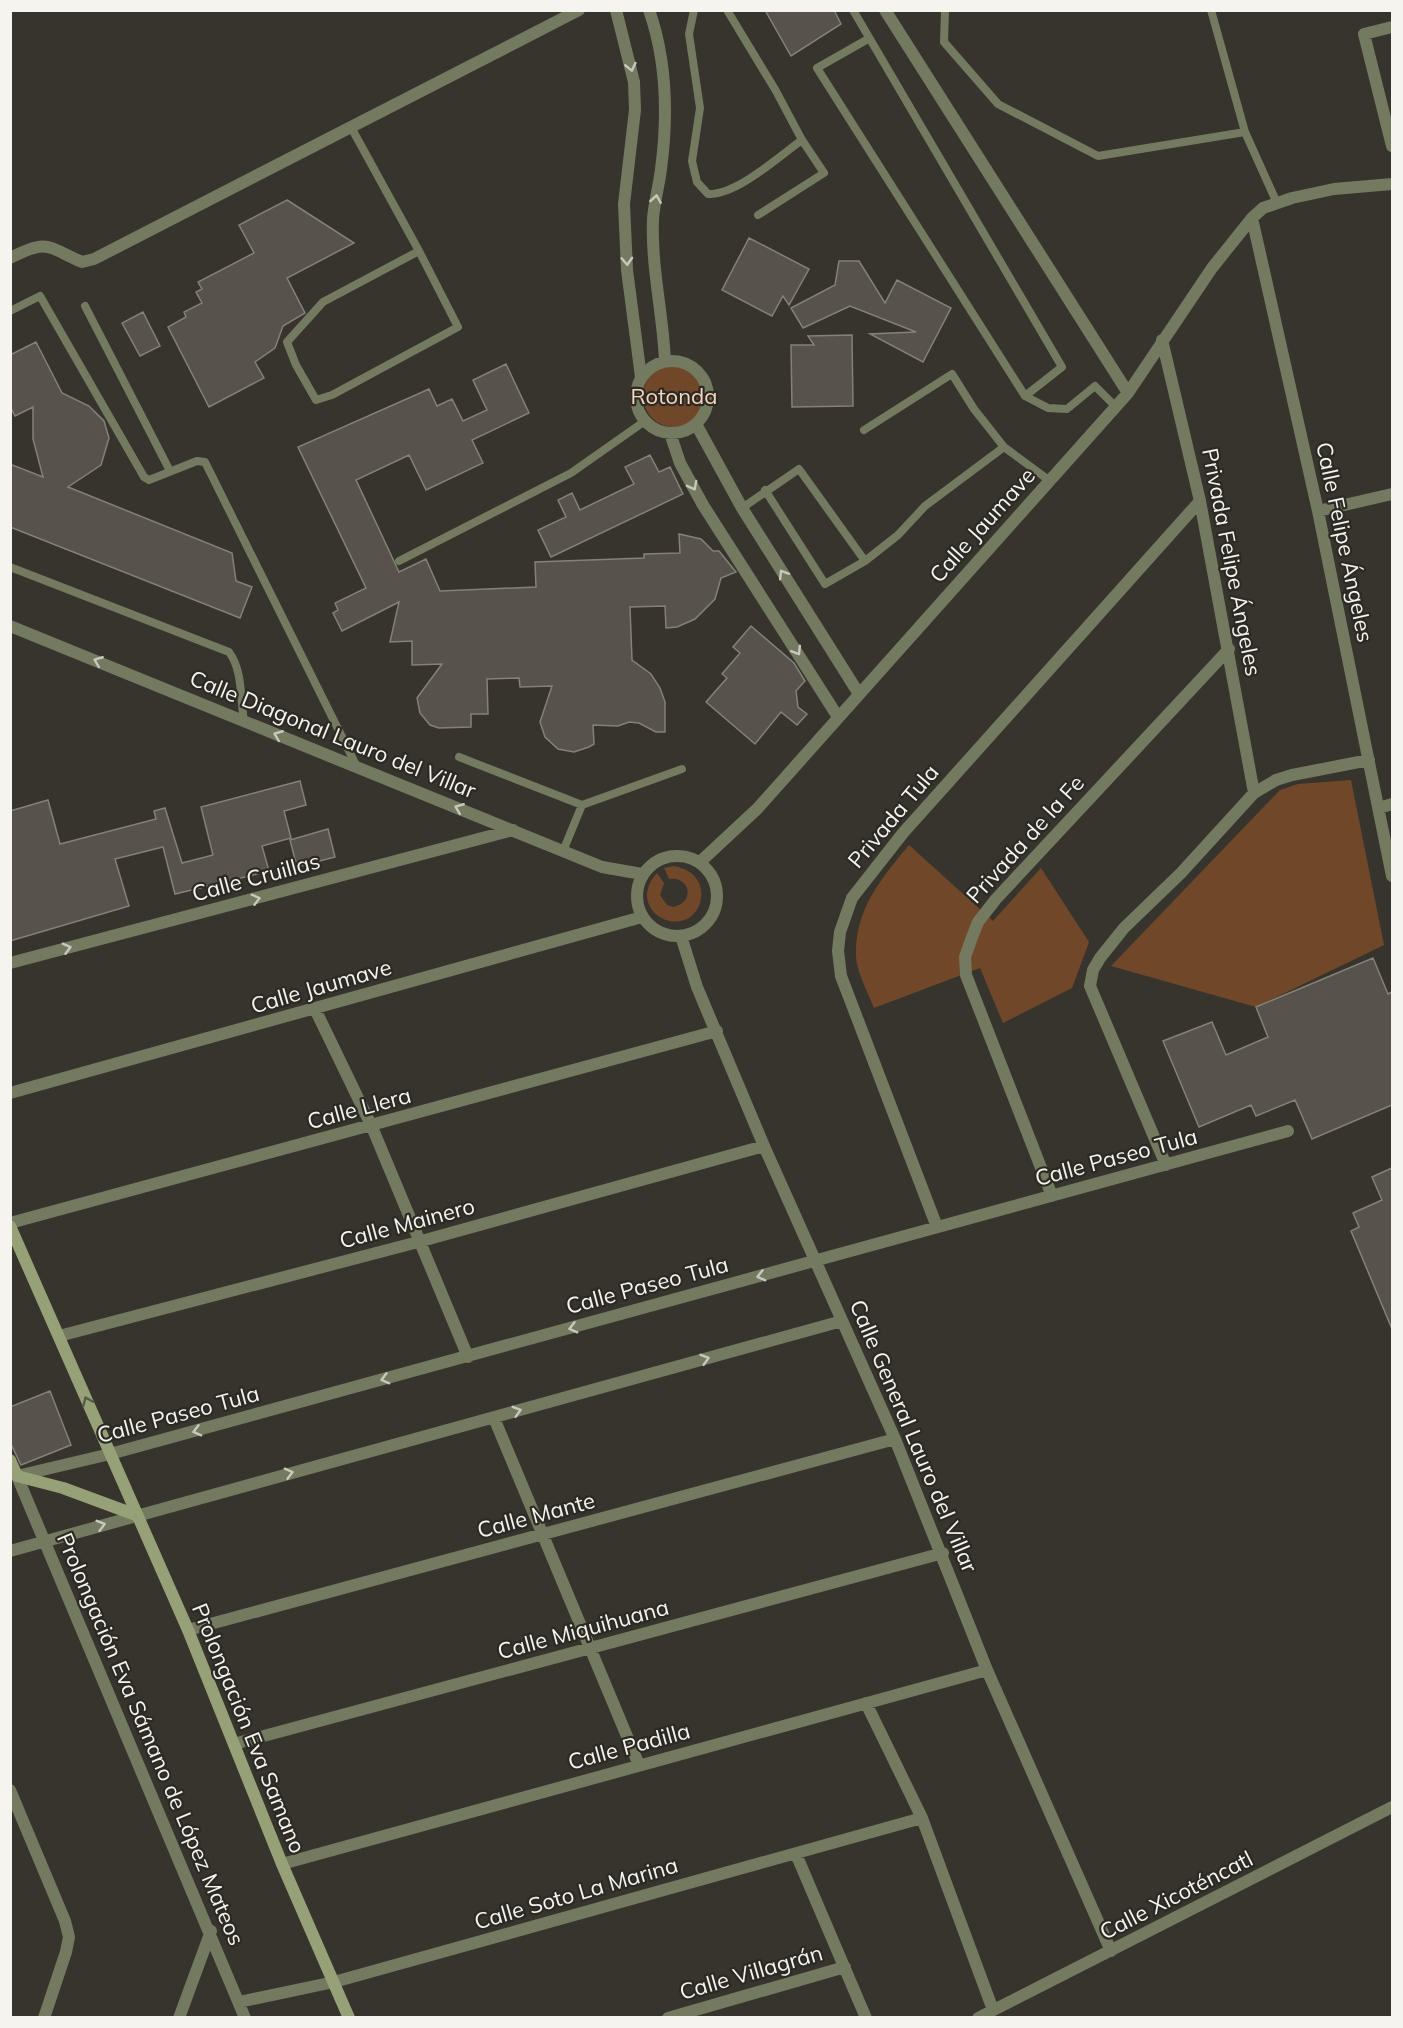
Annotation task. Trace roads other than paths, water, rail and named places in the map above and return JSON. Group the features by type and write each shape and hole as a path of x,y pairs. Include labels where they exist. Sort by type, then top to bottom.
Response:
{"main road":[{"name":"Prolongación Eva Samano","path":"10,1225 188,1630 282,1863 349,2018"},
{"path":"10,1460 17,1476 63,1488 136,1515"}],"street":[{"path":"10,258 29,248 44,245 58,248 82,262 94,260 579,10"},
{"path":"616,10 634,82 635,110 624,204 627,270 641,377 636,404 645,421 652,427 670,433 679,432 696,424 706,408 708,399 704,381 692,367 674,361 665,362 656,364 641,377"},
{"path":"649,10 662,59 665,106 661,170 653,219 665,362"},
{"path":"885,10 1128,393"},
{"path":"1392,27 1364,34 1392,146"},
{"name":"Calle Jaumave","path":"700,862 757,809 1128,393 1212,268 1252,218 1263,208 1277,203 1334,189 1392,184"},
{"name":"Calle Felipe Ángeles","path":"1252,218 1318,511 1392,876"},
{"name":"Privada Felipe Ángeles","path":"1162,340 1200,501 1254,793"},
{"path":"696,424 742,508 859,694"},
{"path":"670,433 680,463 703,505 838,717"},
{"path":"1318,511 1392,494"},
{"name":"Privada Tula","path":"937,1227 841,976 838,951 845,915 852,898 903,833 1200,501"},
{"name":"Calle Diagonal Lauro del Villar","path":"10,626 602,867 642,874"},
{"name":"Privada de la Fe","path":"1052,1196 966,975 965,957 978,922 1024,867 1229,649"},
{"path":"1166,1165 1090,986 1093,970 1125,928 1181,873 1254,793 1276,780 1292,775 1369,760"},
{"path":"1379,808 1392,804"},
{"name":"Calle Cruillas","path":"10,963 513,830"},
{"path":"673,856 683,856 700,862 715,881 717,902 708,921 691,934 681,936 660,933 642,917 636,900 642,874 653,863 673,856"},
{"name":"Calle Jaumave","path":"10,1093 642,917"},
{"name":"Calle General Lauro del Villar","path":"681,936 695,981 764,1146 817,1260 895,1439 943,1553 987,1670 1111,1951"},
{"path":"315,1009 372,1127 418,1242 468,1357"},
{"name":"Calle Llera","path":"10,1225 717,1031"},
{"name":"Calle Paseo Tula","path":"17,1476 110,1454 468,1357 1288,1131"},
{"name":"Calle Mainero","path":"59,1336 418,1242 764,1146"},
{"path":"10,1551 842,1321"},
{"path":"494,1418 639,1765"},
{"name":"Calle Mante","path":"188,1630 895,1439"},
{"name":"Prolongación Eva Sámano de López Mateos","path":"17,1476 211,1931 245,2018"},
{"name":"Calle Miquihuana","path":"234,1744 943,1553"},
{"name":"Calle Padilla","path":"282,1863 987,1670"},
{"path":"867,1703 922,1818 993,2010"},
{"path":"10,1790 69,1937 44,2018"},
{"name":"Calle Xicoténcatl","path":"978,2018 1392,1807"},
{"name":"Calle Soto La Marina","path":"239,2002 334,1982 922,1818"},
{"path":"796,1854 866,2018"},
{"path":"179,2018 211,1931"},
{"name":"Calle Villagrán","path":"668,2018 845,1967"}],"lane":[{"path":"694,10 689,34 700,108 692,161 697,182 708,194 718,195 732,189 802,140"},
{"path":"727,10 776,91 802,140 824,173 758,215"},
{"path":"853,10 1062,368 1025,396"},
{"path":"945,10 945,42 998,104 1098,156 1245,132"},
{"path":"1211,10 1245,132 1277,203"},
{"path":"868,39 817,68 1025,396 1048,408 1067,409 1095,386 1116,407"},
{"path":"352,129 419,252 458,327 332,395 316,399 296,365 287,342 323,302 419,252"},
{"path":"10,311 40,296 144,477 149,480 197,461 206,462 357,767"},
{"path":"85,306 170,471"},
{"path":"864,430 952,374 974,409 1004,447 1050,481"},
{"path":"399,561 571,474 645,421"},
{"path":"765,490 825,585 865,561 898,534 925,506 1004,447"},
{"path":"742,508 765,490 799,469 865,561"},
{"path":"10,567 229,652 239,675 244,721"},
{"path":"459,757 582,805 682,769"},
{"path":"563,851 582,805"}],"park label":[{"name":"Rotonda","path":"674,396"}]}
